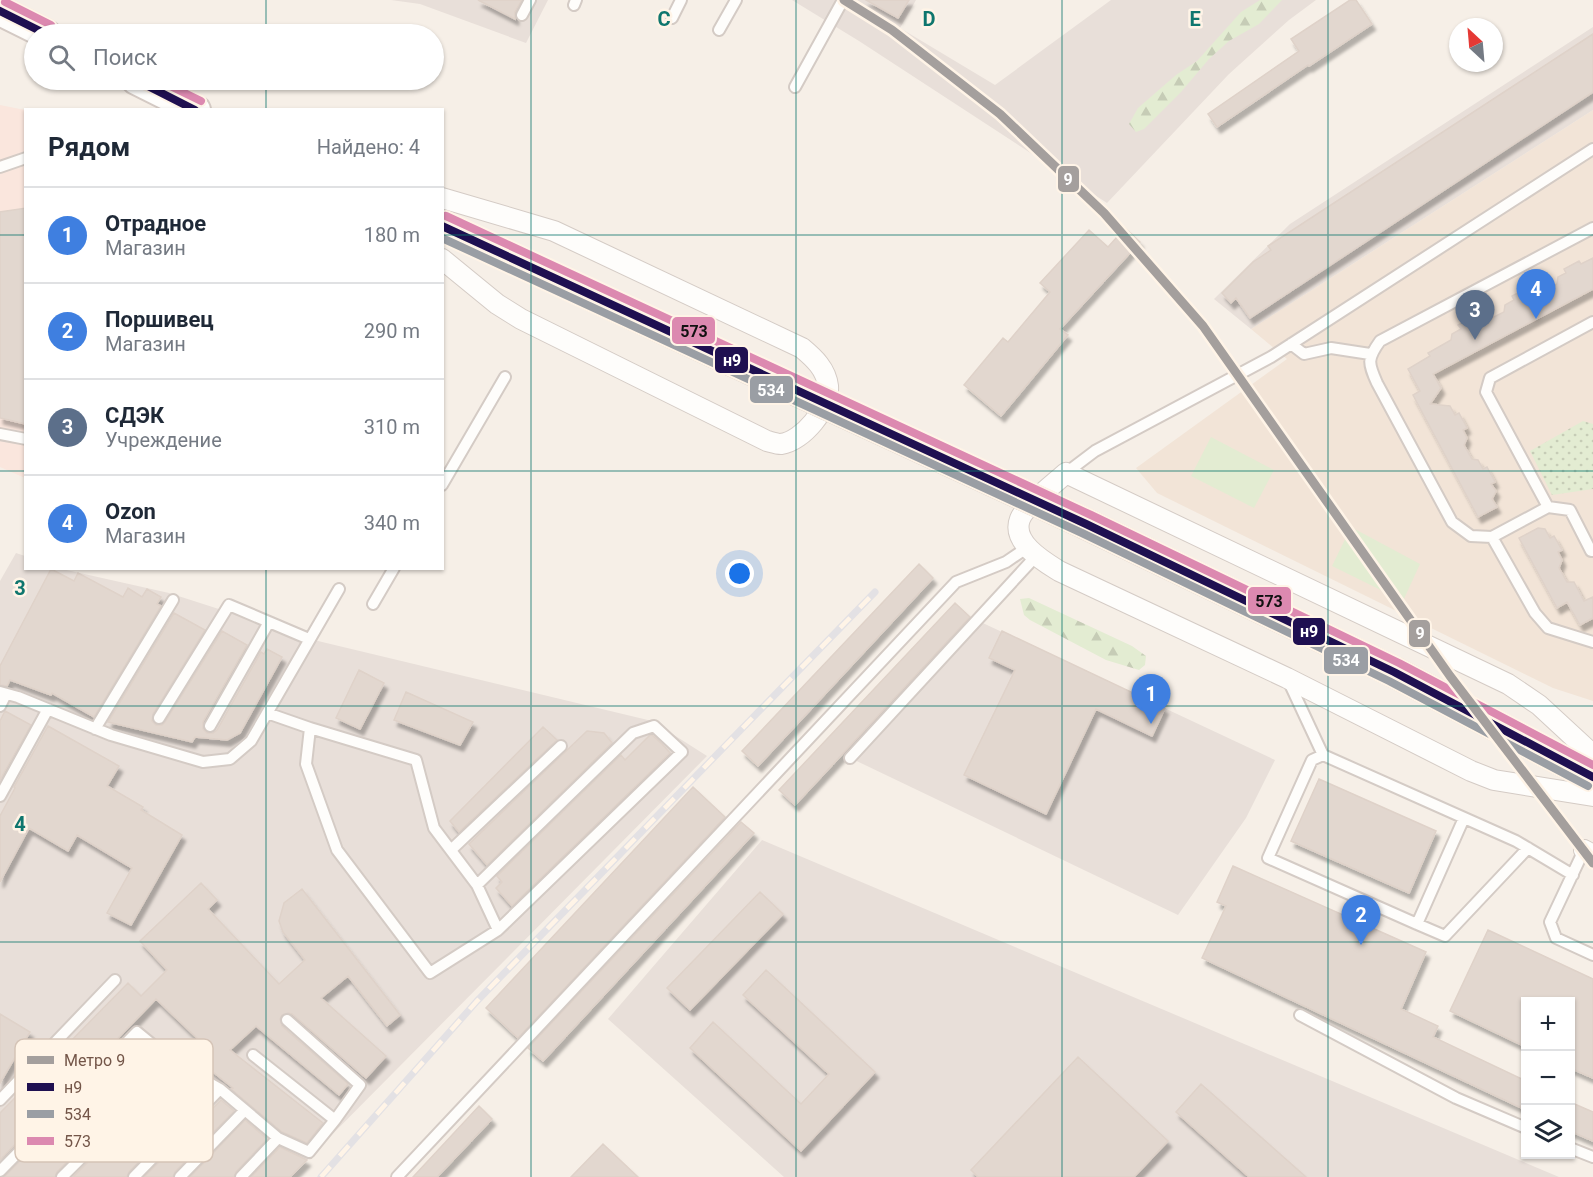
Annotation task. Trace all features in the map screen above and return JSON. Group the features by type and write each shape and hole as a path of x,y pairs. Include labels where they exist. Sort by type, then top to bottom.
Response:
{"main road":[{"path":"0,11 26,24"},
{"path":"156,90 192,108"},
{"path":"444,227 1086,524 1394,672 1593,777"}],"street":[{"path":"444,199 554,231 802,348 814,358 823,371 828,386 827,400 822,412 795,438 781,444 767,441 521,319 497,304 444,261"},
{"path":"1593,755 1539,705 1508,684 1066,473 1020,519 1021,536 1032,552 1059,571 1287,678 1471,771 1494,780 1593,796"}],"lane":[{"path":"522,15 530,0"},
{"path":"672,18 681,0"},
{"path":"719,30 736,0"},
{"path":"795,87 843,0"},
{"path":"1066,473 1095,451 1271,357 1593,149"},
{"path":"0,167 24,159"},
{"path":"1593,228 1380,341 1370,354 1371,370 1377,383 1452,522 1471,536 1491,537 1548,507 1570,510 1593,551"},
{"path":"1548,507 1486,392 1490,378 1593,322"},
{"path":"1291,344 1304,354 1331,348 1370,354"},
{"path":"444,482 505,377"},
{"path":"0,434 24,439"},
{"path":"1491,537 1535,614 1548,628 1593,642"},
{"path":"850,758 1032,552"},
{"path":"397,1177 956,582 1032,552"},
{"path":"373,604 393,570"},
{"path":"0,706 3,693 111,735 202,762 230,759 251,741 339,589"},
{"path":"95,729 173,600"},
{"path":"159,718 229,605 309,639"},
{"path":"210,726 269,622"},
{"path":"1287,678 1323,755 1516,841 1573,875"},
{"path":"1,790 48,709"},
{"path":"267,713 416,760 434,828 477,885 498,930"},
{"path":"310,728 306,764 337,850 430,973 498,930 682,752 654,726 633,733 477,885"},
{"path":"451,850 561,746"},
{"path":"1323,755 1312,760 1268,858 1445,936 1528,848"},
{"path":"1417,924 1464,818"},
{"path":"1589,852 1573,875 1550,922 1556,938 1593,955"},
{"path":"58,1039 115,980"},
{"path":"1300,1015 1456,1098 1521,1126"},
{"path":"213,1086 278,1138 309,1152 360,1084 287,1020"},
{"path":"130,1039 137,1032 146,1039"},
{"path":"253,1054 334,1120"},
{"path":"0,1100 15,1084"},
{"path":"213,1095 219,1089"},
{"path":"213,1143 245,1110"},
{"path":"241,1177 278,1138"},
{"path":"1575,1150 1593,1157"},
{"path":"0,1171 15,1156"},
{"path":"62,1177 77,1162"},
{"path":"134,1177 148,1162"},
{"path":"180,1177 195,1162"}],"shaded area":[{"path":"391,0 548,0 526,43 420,4"},
{"path":"792,0 916,0 900,28 995,85 1111,0 1316,0 1289,20 1229,74 1107,203 859,41"},
{"path":"1593,27 1593,110 1251,329 1214,299 1290,224"},
{"path":"0,105 24,110 24,478 0,467"},
{"path":"1593,110 1593,701 1553,688 1157,493 1136,468 1287,359 1251,329"},
{"path":"16,553 24,556 24,570 66,570 169,593 318,641 652,721 707,756 290,1177 0,1177 0,581"},
{"path":"970,617 1275,760 1246,818 1178,915 842,754"},
{"path":"762,840 1559,1177 784,1177 608,1019"}],"green space":[{"path":"1260,0 1282,0 1259,24 1229,41 1209,59 1181,92 1144,129 1136,132 1129,124 1138,108 1176,75 1197,61 1241,12"},
{"path":"1583,421 1593,424 1593,489 1552,495 1530,451"},
{"path":"1211,437 1274,470 1254,508 1191,476"},
{"path":"1351,527 1420,564 1403,601 1332,566"},
{"path":"1029,598 1132,646 1146,656 1145,665 1139,670 1106,660 1030,620 1024,615 1020,599"}],"building":[{"path":"478,0 522,0 515,12 515,19"},
{"path":"866,0 909,0 898,18"},
{"path":"1350,0 1356,0 1372,24 1217,127 1208,114 1299,51 1291,39"},
{"path":"1593,34 1593,92 1250,318 1236,298 1231,303 1222,293 1253,262 1271,250 1268,246"},
{"path":"24,208 24,424 0,418 0,212"},
{"path":"1125,228 1140,242 1060,329 1068,335 1001,416 964,385 1003,338 1008,342 1050,292 1040,283 1089,230 1108,247"},
{"path":"1593,258 1593,289 1433,374 1441,388 1430,404 1450,406 1455,415 1459,413 1467,428 1463,430 1467,438 1464,445 1472,459 1478,460 1483,469 1487,467 1495,482 1491,484 1496,491 1492,499 1497,507 1478,517 1413,395 1420,391 1408,369 1430,356 1428,353 1451,340 1452,334 1461,329 1458,325 1473,317 1475,321 1483,316 1490,319 1504,312 1505,305 1514,300 1512,296 1527,288 1529,292 1537,288 1544,291 1557,284 1558,277 1566,273 1564,269 1579,261 1581,264"},
{"path":"1538,528 1545,529 1550,538 1554,536 1562,550 1558,552 1562,560 1559,568 1567,582 1574,582 1584,601 1593,597 1593,618 1580,625 1567,602 1557,608 1519,538"},
{"path":"919,564 933,578 758,766 742,751"},
{"path":"50,570 74,581 78,573 123,597 128,588 142,597 147,589 161,597 157,604 161,606 94,717 52,693 51,695 10,680 7,686 0,685 0,666"},
{"path":"955,603 970,617 795,805 779,790"},
{"path":"174,613 205,630 153,714 152,721 156,725 162,725 165,722 222,631 247,645 203,722 203,729 207,733 217,730 261,652 264,654 267,649 282,657 240,733 227,740 195,737 192,742 108,722"},
{"path":"1002,631 1165,708 1152,736 1096,709 1046,814 964,775 1015,670 989,658"},
{"path":"359,670 384,683 360,729 336,718"},
{"path":"406,692 473,722 460,745 394,720"},
{"path":"5,711 31,725 0,780 0,721"},
{"path":"48,726 119,766 107,786 143,807 141,810 182,835 131,925 107,913 132,868 77,835 68,851 29,828 0,882 0,816"},
{"path":"543,727 557,740 459,832 450,821"},
{"path":"587,731 604,733 612,743 487,865 469,844"},
{"path":"650,735 670,753 512,906 496,888 502,882 497,876 621,755 625,760"},
{"path":"1319,779 1436,831 1409,893 1291,841"},
{"path":"693,787 725,817 518,1038 486,1008"},
{"path":"741,822 754,833 543,1061 528,1048"},
{"path":"1233,866 1426,952 1401,1009 1438,1026 1433,1037 1521,1079 1521,1108 1202,958 1226,906 1217,902"},
{"path":"201,883 217,900 208,909 279,984 305,960 283,932 279,921 284,903 302,889 400,1015 387,1026 348,976 321,998 386,1056 366,1078 292,1014 282,1015 280,1019 282,1026 348,1084 339,1095 256,1026 230,1050 323,1123 307,1143 282,1132 213,1072 213,1039 198,1039 156,999 117,1039 73,1039 128,983 141,996 167,970 140,941"},
{"path":"760,892 783,914 690,1010 667,988"},
{"path":"1488,930 1593,979 1593,1078 1575,1070 1575,997 1521,997 1521,1045 1450,1011"},
{"path":"766,970 875,1072 801,1151 690,1048 713,1022 801,1104 829,1074 743,995"},
{"path":"0,1014 30,1032 26,1039 15,1039 15,1058 0,1083"},
{"path":"1078,1057 1168,1141 1134,1177 978,1177 971,1170"},
{"path":"1201,1084 1306,1177 1249,1177 1176,1112"},
{"path":"15,1098 15,1145 0,1160 0,1113"},
{"path":"221,1100 234,1111 213,1133 213,1108"},
{"path":"1575,1104 1593,1112 1593,1141 1575,1133"},
{"path":"479,1106 492,1119 437,1177 413,1177"},
{"path":"245,1120 267,1139 234,1177 190,1177 204,1162 213,1162 213,1153"},
{"path":"603,1144 638,1177 571,1177"},
{"path":"280,1147 307,1160 290,1177 251,1177"},
{"path":"19,1162 67,1162 55,1177 4,1177"},
{"path":"88,1162 139,1162 127,1177 73,1177"},
{"path":"159,1162 185,1162 173,1177 144,1177"}],"railway":[{"path":"321,1177 477,1001 875,592"}],"metro line":[{"name":"9","path":"844,0 892,30 1000,114 1104,213 1203,326 1450,676 1593,863"}],"transit line":[{"name":"573","path":"5,2 49,24"},
{"name":"н9","path":"0,11 26,24"},
{"name":"н9","path":"156,90 191,108"},
{"name":"573","path":"178,90 201,101"},
{"name":"573","path":"446,216 1091,515 1399,663 1593,765"},
{"name":"н9","path":"444,227 1086,524 1394,672 1593,777"},
{"name":"534","path":"444,239 1082,533 1389,681 1588,786"}],"place":[{"name":"Ozon","path":"1536,319"},
{"name":"СДЭК","path":"1475,340"},
{"name":"Отрадное","path":"1151,724"},
{"name":"Поршивец","path":"1361,945"}]}
